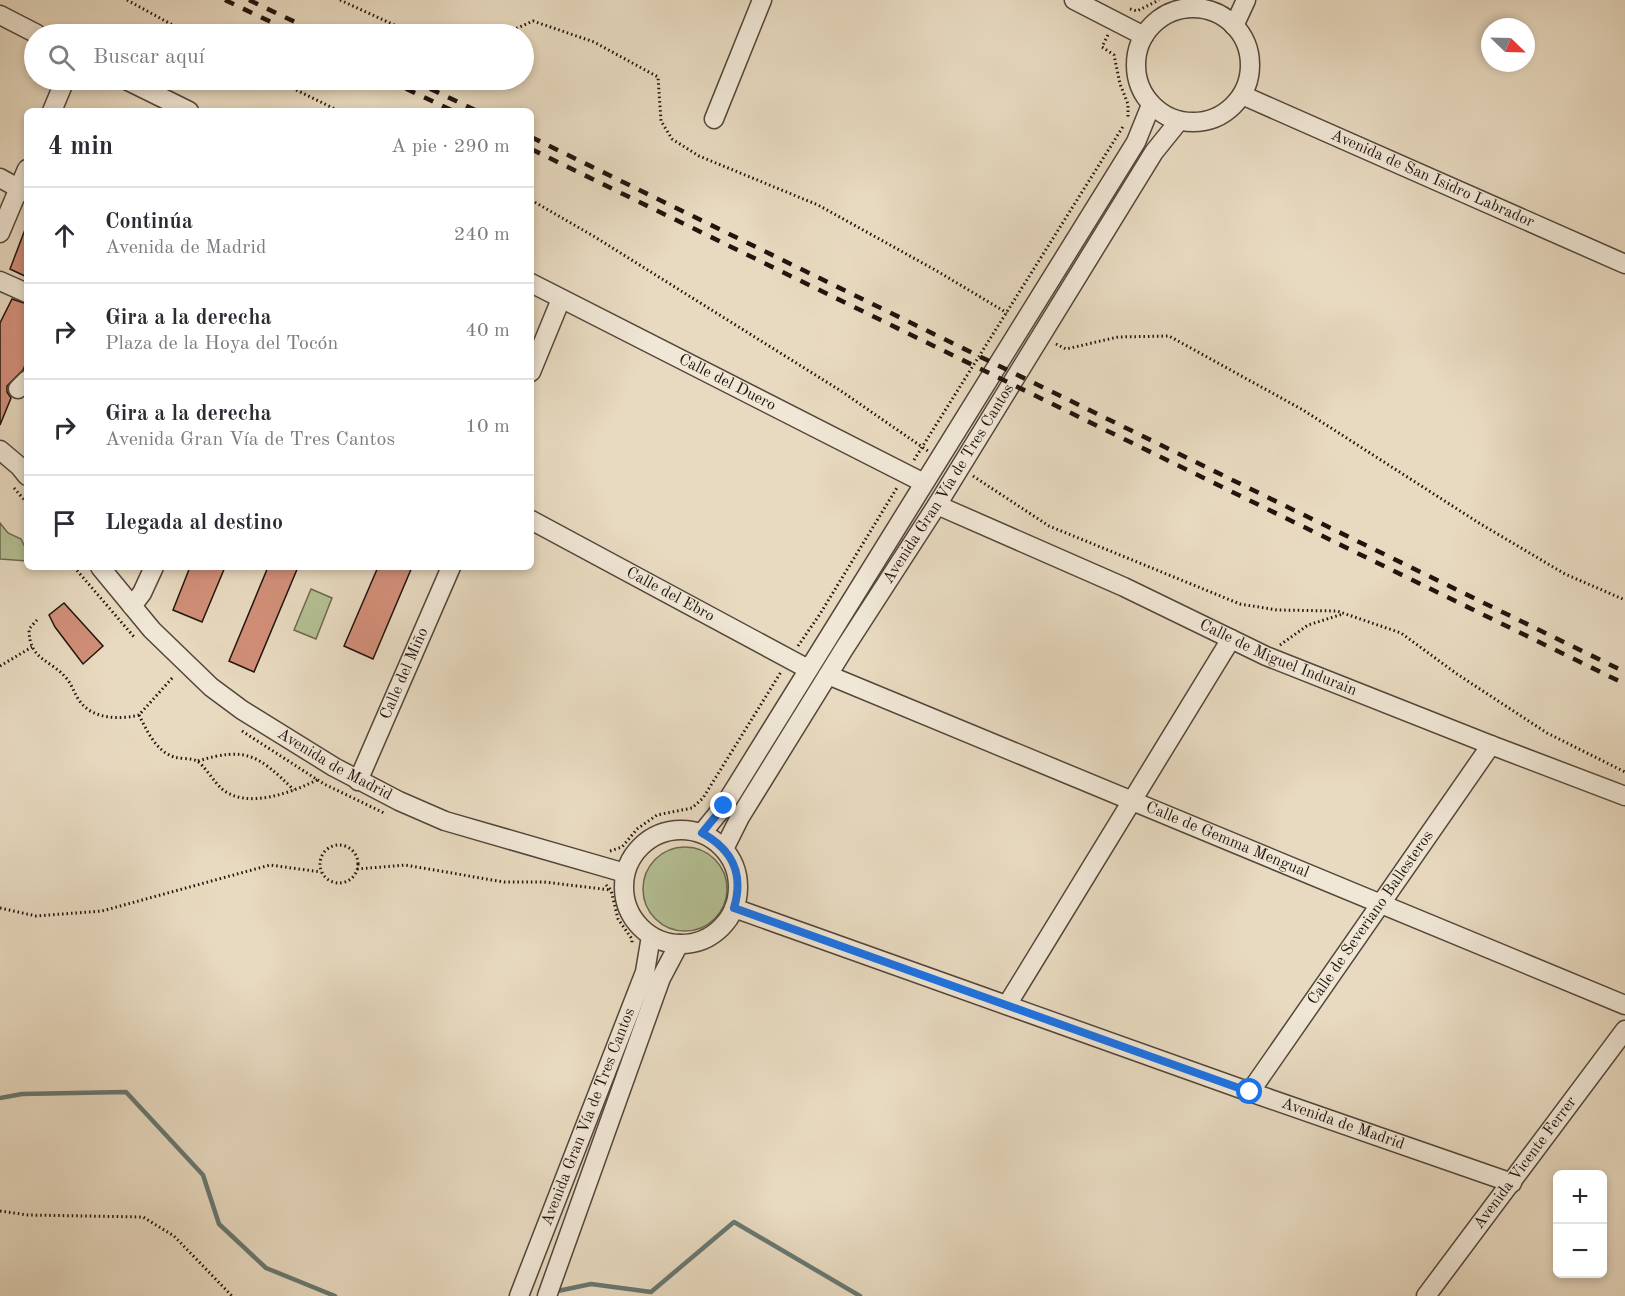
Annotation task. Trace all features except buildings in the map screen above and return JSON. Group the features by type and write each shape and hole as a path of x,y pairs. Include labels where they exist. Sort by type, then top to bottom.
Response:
{"street":[{"path":"714,119 762,0"},
{"path":"1074,0 1144,36"},
{"path":"1234,26 1246,0"},
{"path":"1215,5 1234,26 1245,41 1250,59 1249,78 1242,95 1230,109 1214,118 1197,123 1179,121 1164,115 1151,105 1141,90 1136,72 1137,53 1144,36 1156,21 1172,12 1215,5"},
{"path":"0,15 24,27"},
{"path":"53,108 61,90"},
{"path":"146,90 183,108"},
{"name":"Avenida de San Isidro Labrador","path":"1242,95 1625,264"},
{"name":"Avenida Gran Vía de Tres Cantos","path":"702,833 724,806 1136,142 1151,105"},
{"name":"Avenida Gran Vía de Tres Cantos","path":"724,849 740,818 828,675 937,505 1154,152 1179,121"},
{"path":"0,178 23,191 0,233"},
{"path":"0,281 24,292"},
{"name":"Calle del Duero","path":"534,285 924,483"},
{"path":"534,365 561,299"},
{"path":"0,450 24,472"},
{"name":"Calle de Miguel Indurain","path":"937,505 1124,587 1266,656 1625,796"},
{"name":"Calle del Ebro","path":"534,522 808,669"},
{"name":"Avenida de Madrid","path":"102,570 152,630 211,687 242,710 358,781 445,820 625,873"},
{"path":"132,606 142,593 153,570"},
{"name":"Calle del Miño","path":"358,781 450,570"},
{"path":"1007,1005 1231,639"},
{"name":"Calle de Gemma Mengual","path":"828,675 1625,1005"},
{"name":"Calle de Severiano Ballesteros","path":"1250,1092 1491,745"},
{"path":"686,829 702,833 724,849 733,863 738,878 738,894 734,908 724,924 711,935 696,942 679,944 664,942 651,936 638,925 628,910 624,894 625,873 640,847 653,836 669,830 686,829"},
{"name":"Avenida de Madrid","path":"734,908 1512,1183"},
{"name":"Avenida Gran Vía de Tres Cantos","path":"519,1296 645,972 651,936"},
{"name":"Avenida Gran Vía de Tres Cantos","path":"547,1296 661,978 679,944"},
{"name":"Avenida Vicente Ferrer","path":"1426,1296 1625,1030"}],"path":[{"path":"127,0 171,24"},
{"path":"340,0 392,24"},
{"path":"632,947 632,939 618,919 611,890 604,882 597,880 596,864 606,852 622,848 637,829 657,815 692,808 703,798 1128,118 1128,104 1120,84 1114,56 1102,47 1123,6 1137,11 1159,0"},
{"path":"526,24 533,21 594,42 658,77 660,122 672,140 699,156 818,205 937,271 1023,325"},
{"path":"296,90 333,108"},
{"path":"534,202 595,237 842,391 922,448 939,457"},
{"path":"1041,336 1066,349 1118,337 1169,336 1303,410 1479,523 1565,574 1625,600"},
{"path":"959,469 1049,526 1239,604 1277,610 1337,611 1401,633 1457,674 1547,733 1625,772"},
{"path":"77,570 136,639"},
{"path":"1266,656 1308,625 1345,613"},
{"path":"37,620 29,629 32,647 37,655 67,678 83,706 93,712 115,718 139,715 174,676"},
{"path":"0,666 32,647"},
{"path":"166,668 180,682"},
{"path":"139,715 152,740 171,756 197,761 221,754 249,755 268,765 294,790"},
{"path":"237,727 318,780 390,816"},
{"path":"197,761 224,790 244,799 294,790 318,780 334,767"},
{"path":"337,844 349,847 357,857 357,869 353,877 345,883 335,883 321,872 320,860 326,849 337,844"},
{"path":"357,869 405,865 504,882 544,882 611,890"},
{"path":"0,908 36,915 102,911 270,866 321,872"},
{"path":"0,1211 28,1215 142,1216 174,1236 232,1296"}],"green space":[{"path":"0,523 8,533 21,539 24,545 24,561 0,559"},
{"path":"311,589 332,598 316,639 294,630"},
{"path":"677,847 693,847 709,854 720,865 727,881 724,905 715,919 693,931 677,931 661,924 650,913 643,897 643,881 650,865 661,854"}],"waterway":[{"path":"0,1098 22,1094 126,1092 203,1175 219,1224 266,1268 335,1296"},
{"path":"553,1292 591,1284 651,1292 734,1222 860,1296"}],"railway":[{"path":"225,0 275,24"},
{"path":"249,0 299,24"},
{"path":"409,90 447,108"},
{"path":"433,90 471,108"},
{"path":"534,138 1625,672"},
{"path":"534,150 1625,684"}],"route":[{"path":"724,806 702,833 724,849 733,863 738,878 738,894 734,908 1250,1092"}]}
